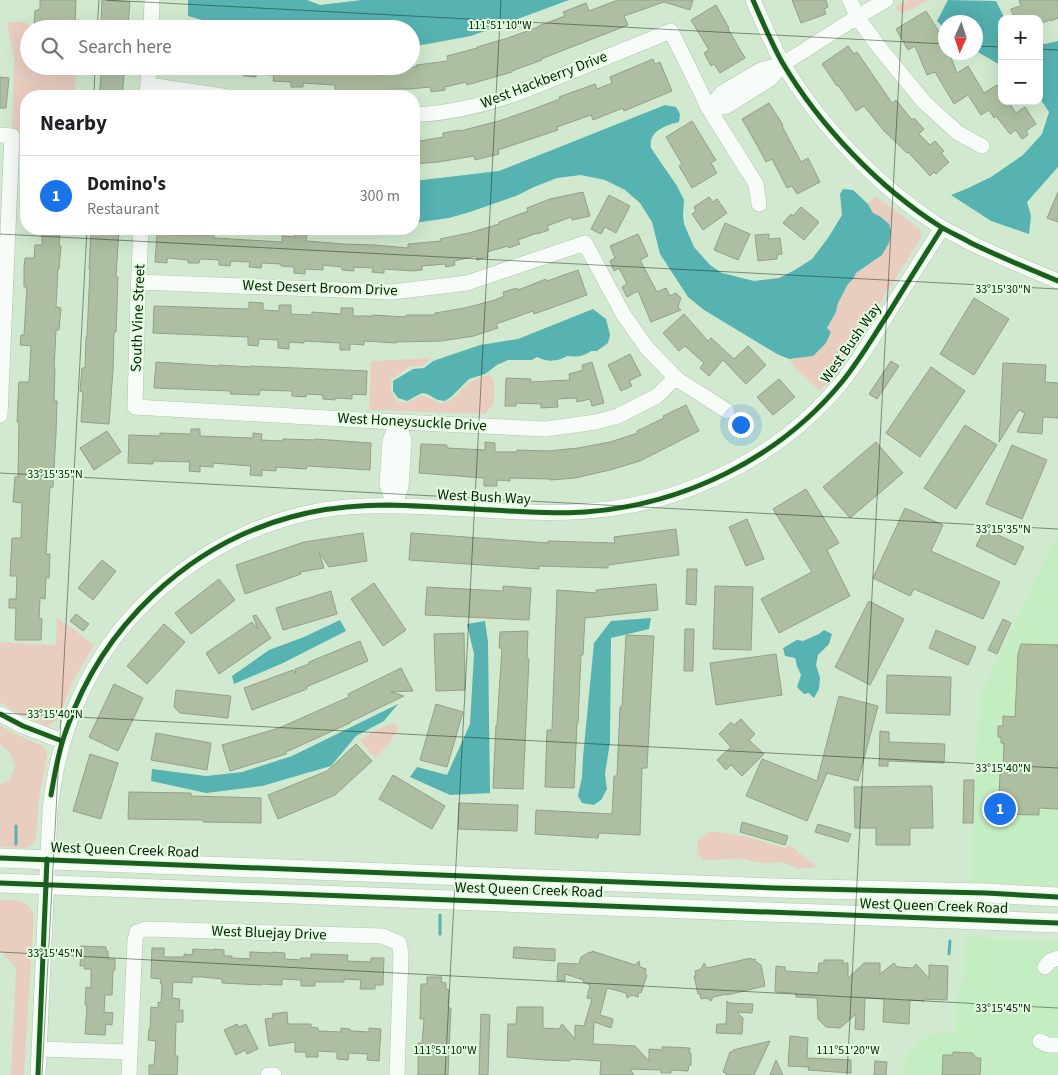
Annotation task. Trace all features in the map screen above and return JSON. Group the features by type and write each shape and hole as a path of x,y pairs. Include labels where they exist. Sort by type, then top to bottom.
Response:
{"main road":[{"name":"West Queen Creek Road","path":"0,858 1058,897"},
{"name":"West Queen Creek Road","path":"0,883 1058,923"},
{"path":"1012,921 1058,914"}],"street":[{"path":"151,20 152,0"},
{"path":"753,0 783,64 812,105 845,145 889,188 942,228 988,251 1058,281"},
{"path":"850,0 857,17 878,47 924,102 958,133 982,146"},
{"path":"759,204 756,184 708,109 727,106 770,79 783,64 886,0"},
{"name":"West Hackberry Drive","path":"420,114 452,111 498,100 671,31 708,109"},
{"path":"148,90 149,75"},
{"path":"0,416 6,136"},
{"name":"West Bush Way","path":"38,1075 51,795 62,741 89,678 110,642 139,608 156,592 184,569 231,540 268,524 318,511 354,506 547,513 602,510 664,498 733,470 792,431 816,410 840,383 863,353 942,228"},
{"name":"South Vine Street","path":"136,407 141,235"},
{"name":"West Desert Broom Drive","path":"139,282 392,292 467,283 585,243 623,314 647,348 677,379"},
{"path":"677,379 728,411"},
{"name":"West Honeysuckle Drive","path":"136,407 546,429 596,422 618,416 657,396 677,379"},
{"path":"394,506 387,484 390,441 398,422"},
{"path":"0,714 23,726 62,741"},
{"path":"672,884 672,908"},
{"name":"West Bluejay Drive","path":"130,1052 135,940 138,932 146,929 382,936 399,944 401,955 397,1075"},
{"path":"1044,967 1050,961 1058,958"},
{"path":"1040,1041 1048,1045 1058,1045"},
{"path":"40,1049 130,1052 129,1075"},
{"path":"268,1075 274,1075"}],"shaded area":[{"path":"908,0 927,0 915,8 901,13 895,7"},
{"path":"7,22 20,22 20,75 76,75 75,90 20,90 20,134 12,127 14,59"},
{"path":"876,196 920,229 921,238 847,356 820,391 796,369 789,359 813,356 848,284 856,273 882,255 881,217 873,213 868,204"},
{"path":"431,358 423,366 411,366 391,380 391,391 397,401 406,403 422,396 439,403 450,401 468,383 489,374 494,382 494,404 485,414 369,410 371,361"},
{"path":"1058,533 1058,886 971,883 980,696"},
{"path":"57,617 94,645 73,681 58,720 47,726 15,712 0,702 0,642 56,645"},
{"path":"394,723 399,728 388,745 375,758 360,740 374,731"},
{"path":"0,725 43,746 47,753 39,799 36,840 26,848 0,847 0,784 10,780 15,767 10,752 0,744"},
{"path":"709,831 744,836 784,848 790,845 817,867 798,869 782,862 754,862 742,859 703,860 697,853 698,841"},
{"path":"0,900 23,902 34,913 24,1075 11,1075 16,968 0,950"},
{"path":"965,937 1058,941 1058,1075 904,1075 905,1062 917,1043 928,1036 943,1031 956,1032 956,995 963,980"}],"water":[{"path":"188,0 307,0 320,5 362,0 569,0 471,36 420,45 420,20 202,20 188,16"},
{"path":"948,0 996,1 1003,15 998,15 998,64 983,55 983,15 940,15"},
{"path":"1058,41 1058,167 1027,202 1031,216 1029,234 991,221 951,195 991,177 1023,155 1042,134 1049,112 1043,103 1043,44"},
{"path":"665,105 676,107 680,114 679,122 664,127 655,133 652,137 651,148 677,186 684,200 684,224 694,247 710,265 722,273 754,281 779,278 812,259 842,215 840,194 843,189 853,190 868,204 873,213 889,224 891,231 889,243 882,255 856,273 848,284 827,328 831,332 826,343 813,356 789,359 777,354 704,310 688,297 660,254 652,222 640,203 625,190 605,180 581,175 557,178 516,196 470,212 449,218 420,222 420,180 499,171"},
{"path":"593,309 606,319 610,335 608,343 597,351 591,351 579,356 567,356 552,361 537,357 532,360 508,360 485,374 469,379 445,401 422,393 407,401 398,398 393,391 393,381 413,369 424,368 433,361 480,345 518,339"},
{"path":"651,618 649,629 611,638 610,742 605,774 607,789 601,800 594,805 582,803 578,796 582,777 594,643 611,621"},
{"path":"340,620 346,631 283,663 234,684 232,676 269,650 304,637"},
{"path":"485,621 488,642 490,793 450,795 410,777 417,767 447,775 470,724 474,654 467,624"},
{"path":"824,630 832,634 829,644 818,655 816,665 820,678 819,689 814,698 809,693 804,694 797,687 801,675 795,658 785,656 783,648 797,640 803,641"},
{"path":"398,704 384,721 356,736 331,766 262,786 206,793 151,781 152,769 206,776 242,772 292,756"}],"building":[{"path":"40,0 76,0 75,20 34,20 35,11 40,9"},
{"path":"102,0 130,2 128,20 101,20"},
{"path":"618,0 693,0 690,10 664,2 624,16 628,25 512,72 467,85 466,82 445,87 445,90 431,92 430,87 394,90 335,90 335,85 303,83 303,87 291,87 291,82 273,81 274,75 420,75 420,64 448,61 447,56 538,27 565,16 563,12 586,3 589,11"},
{"path":"792,0 826,0 828,7 824,9 826,14 801,23"},
{"path":"1019,0 1058,0 1058,18 1043,23 1043,15 1013,15 1011,9 1021,6"},
{"path":"716,5 745,58 720,73 714,64 711,66 704,53 709,50 691,20"},
{"path":"926,11 938,30 938,60 952,60 957,73 968,66 984,93 997,85 998,105 1011,105 1016,113 1025,107 1036,124 1026,131 1028,135 1022,139 1016,130 1010,134 996,116 994,118 989,110 981,115 968,95 954,104 935,72 927,75 915,46 908,50 896,29"},
{"path":"848,46 854,54 857,52 892,103 896,100 912,120 914,118 924,129 919,134 930,145 935,141 944,151 941,153 949,162 936,174 934,172 930,176 908,152 884,131 864,106 856,111 837,86 822,64"},
{"path":"653,59 655,64 660,62 672,91 624,111 623,108 593,120 591,115 557,127 558,130 498,150 499,154 475,160 474,156 420,164 420,141 443,137 443,133 460,131 499,121 595,84 597,89 612,83 610,77"},
{"path":"101,75 124,75 123,90 100,90"},
{"path":"256,75 256,77 243,76"},
{"path":"0,77 9,78 6,108 0,108"},
{"path":"769,103 783,125 801,162 808,158 820,182 797,194 792,186 787,188 772,159 766,162 742,119"},
{"path":"692,121 716,160 711,163 717,173 692,188 679,166 682,164 666,137"},
{"path":"583,192 590,216 572,220 571,217 547,226 549,230 518,240 520,244 487,252 488,257 477,260 476,256 454,261 455,265 446,267 445,264 422,266 422,270 413,271 384,269 384,273 372,272 373,268 354,267 354,271 342,270 342,267 323,265 323,270 305,269 305,274 294,273 294,267 281,266 281,264 262,263 261,268 249,267 250,262 231,261 230,266 219,265 219,260 200,259 199,263 188,263 188,260 167,258 167,263 155,262 157,235 214,236 214,238 282,242 282,236 295,237 295,235 307,235 306,241 408,248 408,244 441,241 440,239 499,224 499,222 528,211 527,208 550,199"},
{"path":"1058,192 1058,222 1047,218"},
{"path":"609,195 630,206 616,233 605,227 601,234 591,229"},
{"path":"709,197 713,202 717,199 727,213 703,230 692,214 696,211 694,207"},
{"path":"801,207 819,222 804,240 783,223"},
{"path":"725,223 750,234 738,260 714,250"},
{"path":"638,234 648,256 640,260 657,292 666,288 670,296 676,293 681,298 678,307 681,310 651,322 638,291 627,297 622,287 627,284 619,268 614,271 610,261 615,258 610,246"},
{"path":"769,234 769,239 780,238 782,254 777,255 777,259 758,261 755,235"},
{"path":"42,235 60,235 59,246 61,246 56,307 61,308 59,330 56,330 54,369 54,401 57,401 56,433 53,487 50,487 46,554 50,554 49,578 46,577 45,599 40,598 41,640 15,640 16,608 9,608 9,599 16,599 17,576 10,576 12,538 21,538 22,503 13,502 15,477 18,477 18,400 19,382 29,382 31,346 20,345 21,335 24,335 27,287 24,287 24,267 25,258 34,258 35,245 42,245"},
{"path":"91,235 119,235 116,332 114,332 109,424 81,422 83,392 80,391 82,368 85,368"},
{"path":"578,270 587,295 534,314 533,311 496,324 498,328 474,336 441,341 396,343 364,341 364,345 350,344 350,350 340,350 340,343 304,341 304,343 289,342 289,349 278,348 278,340 259,339 258,346 248,345 248,337 153,333 154,306 249,309 249,302 263,303 263,310 279,311 279,305 291,305 291,314 312,315 312,312 341,314 341,308 353,308 353,316 406,317 406,315 435,315 435,313 495,300 504,296 503,292 517,288 518,290 546,279 547,281"},
{"path":"974,298 1009,319 974,375 940,354"},
{"path":"684,314 708,341 711,338 734,359 748,346 766,365 746,384 723,360 709,376 700,368 704,363 685,346 679,351 663,333"},
{"path":"630,354 641,375 629,381 632,386 621,391 608,365"},
{"path":"891,361 899,366 877,399 869,394"},
{"path":"156,362 367,371 366,395 352,394 352,399 335,398 335,400 323,399 323,395 306,394 306,397 292,396 292,391 260,390 259,395 230,394 231,391 154,388"},
{"path":"592,362 604,403 592,406 590,399 577,402 576,398 557,399 558,407 541,408 541,404 516,403 516,406 505,406 506,378 531,379 530,382 570,380 569,374 583,370 582,365"},
{"path":"1003,363 1046,365 1045,382 1058,383 1058,418 1043,417 1042,434 1017,432 1025,413 1019,410 999,442"},
{"path":"931,367 965,391 920,457 886,433"},
{"path":"779,379 795,397 773,415 757,397"},
{"path":"686,405 699,431 640,461 610,470 575,478 550,480 510,478 510,481 497,480 497,486 484,486 484,478 419,473 421,444 447,445 447,448 485,450 485,442 495,443 495,452 517,452 517,450 548,451 578,448 610,442 638,433 637,431"},
{"path":"965,425 997,445 956,509 924,488"},
{"path":"191,429 200,429 200,436 253,438 253,433 262,434 261,440 315,439 371,443 370,470 307,466 306,469 276,467 276,471 262,470 262,476 250,475 251,466 213,463 213,467 200,466 200,472 189,471 190,462 153,461 153,464 128,463 129,435 191,434"},
{"path":"107,431 121,452 94,470 80,448"},
{"path":"876,442 903,473 850,518 823,487"},
{"path":"1012,445 1047,460 1022,519 986,504"},
{"path":"806,489 839,543 827,550 850,596 779,633 761,599 812,572 773,509"},
{"path":"905,508 943,525 931,551 1000,582 983,619 914,589 910,596 873,578"},
{"path":"747,519 764,559 746,566 729,527"},
{"path":"676,529 679,555 608,565 608,568 539,566 539,569 409,560 411,533 548,543 548,541 615,543 614,537"},
{"path":"985,529 1024,547 1015,565 976,546"},
{"path":"363,533 367,561 329,567 319,552 324,568 300,572 301,574 245,594 236,565 304,542"},
{"path":"102,560 116,571 93,600 78,588"},
{"path":"687,569 697,569 696,605 686,604"},
{"path":"219,579 235,600 191,634 175,613"},
{"path":"374,583 406,630 383,646 351,599"},
{"path":"656,584 658,610 585,618 583,655 581,655 574,788 545,787 547,730 552,730 557,590 597,593 596,590"},
{"path":"503,586 531,588 529,620 425,615 427,587 503,591"},
{"path":"715,586 753,587 751,650 713,649"},
{"path":"331,591 337,614 283,630 276,608"},
{"path":"869,601 904,619 870,685 835,667"},
{"path":"76,614 89,624 83,631 70,621"},
{"path":"256,615 271,638 219,674 206,653 252,622 258,629 253,616"},
{"path":"1003,619 1011,623 997,654 988,650"},
{"path":"164,624 185,642 147,684 127,666"},
{"path":"685,629 694,629 693,671 684,671"},
{"path":"936,630 976,647 968,665 929,648"},
{"path":"528,631 527,658 529,659 523,789 493,788 502,648 499,648 500,632"},
{"path":"464,633 465,690 436,691 434,634"},
{"path":"626,635 654,636 647,768 642,768 640,835 599,833 598,838 535,834 536,810 612,814 614,776 617,776"},
{"path":"360,641 368,661 306,687 307,689 252,710 244,688 293,670 296,674 295,669"},
{"path":"1021,644 1058,645 1058,809 1039,808 1039,815 997,814 1000,773 1003,773 1004,743 1001,743 1001,737 998,737 998,726 1003,726 1003,716 1015,717 1018,654"},
{"path":"776,654 782,695 716,705 710,663"},
{"path":"401,668 413,691 391,692 404,696 286,752 286,754 230,771 222,745 279,728 349,697 348,694"},
{"path":"887,675 951,677 950,715 886,713"},
{"path":"114,684 143,698 118,751 89,737"},
{"path":"176,690 231,696 228,718 180,713 174,707"},
{"path":"839,696 878,706 858,781 827,773 807,821 746,796 762,759 817,781"},
{"path":"436,704 463,712 447,767 420,760"},
{"path":"741,719 755,734 749,740 764,754 742,776 731,765 726,770 717,760 731,747 719,734 731,722 734,725"},
{"path":"880,731 889,732 889,742 945,744 944,763 888,761 888,766 879,766"},
{"path":"156,733 211,743 207,770 151,760"},
{"path":"356,744 372,761 335,795 278,819 268,795 327,771"},
{"path":"90,754 118,763 101,819 73,811"},
{"path":"393,775 445,806 432,829 379,799"},
{"path":"964,780 974,780 973,823 963,823"},
{"path":"932,786 933,828 910,828 910,845 876,845 876,828 855,828 854,787"},
{"path":"129,792 191,793 191,796 261,798 261,823 128,819"},
{"path":"459,803 518,805 517,831 458,829"},
{"path":"742,822 788,836 785,845 740,832"},
{"path":"818,824 851,834 848,842 815,832"},
{"path":"81,946 106,947 108,959 115,959 112,995 105,995 104,1012 113,1013 112,1025 106,1024 105,1035 85,1034 86,987 91,988 91,969 84,969 85,966 80,966"},
{"path":"514,947 555,949 555,961 513,958"},
{"path":"152,948 164,948 164,957 184,957 184,954 192,955 193,949 214,949 224,950 224,956 250,959 250,952 285,953 285,959 301,960 301,958 311,958 311,954 348,955 347,961 371,962 371,958 384,958 383,985 375,985 375,989 360,989 361,980 344,979 344,982 315,982 315,986 301,986 301,980 282,979 282,985 222,983 222,979 202,977 192,977 192,983 173,982 172,998 180,999 179,1010 183,1010 183,1022 176,1022 175,1056 178,1056 177,1075 149,1075 149,1065 154,1065 156,1041 148,1040 151,1007 158,1008 158,1002 161,1003 162,984 160,983 161,979 151,978"},
{"path":"592,951 635,965 639,961 640,967 646,969 645,974 647,975 638,997 632,995 627,998 626,993 607,988 600,1015 613,1019 611,1028 594,1022 593,1044 635,1046 649,1061 649,1049 662,1050 662,1047 690,1048 691,1065 689,1065 688,1071 671,1070 671,1073 661,1073 661,1070 630,1069 634,1075 600,1075 601,1061 507,1057 508,1024 516,1024 517,1007 543,1007 543,1028 559,1029 562,1024 575,1039 575,1025 584,1026 592,999 587,998 590,985 583,982 584,980 565,974 565,981 557,980 558,963 579,964 581,957 590,952 592,953"},
{"path":"751,958 751,960 755,959 761,965 765,986 713,997 711,1001 707,998 701,999 694,976 696,976 695,971 701,969 704,963 707,968"},
{"path":"824,960 843,960 843,963 848,963 848,978 864,963 880,963 880,974 894,963 897,967 913,968 916,964 929,978 929,965 948,966 947,1000 910,1000 909,1024 883,1022 884,999 865,998 864,1030 855,1029 856,1014 840,1028 826,1027 818,1019 817,998 796,997 796,993 775,992 776,966 785,967 785,971 818,973 819,963 824,963"},
{"path":"427,977 442,977 441,982 446,983 446,989 449,990 448,1008 451,1008 448,1075 418,1075 418,1043 422,1043 424,1019 420,1019 421,984 427,984"},
{"path":"727,1001 729,1003 753,1004 752,1013 737,1012 743,1018 742,1034 716,1033 717,1024 726,1024"},
{"path":"287,1012 288,1024 311,1024 311,1027 318,1028 318,1031 341,1032 341,1028 350,1029 350,1031 369,1032 369,1028 381,1029 379,1061 367,1060 368,1054 349,1053 348,1060 337,1059 337,1052 318,1051 318,1057 306,1057 306,1052 295,1052 295,1042 269,1046 265,1019 273,1018 272,1014"},
{"path":"481,1014 490,1015 488,1075 479,1075"},
{"path":"237,1024 239,1027 246,1024 258,1049 247,1054 245,1050 236,1055 224,1030"},
{"path":"790,1036 808,1038 807,1058 851,1060 851,1073 808,1070 809,1067 788,1066"},
{"path":"770,1041 754,1075 726,1075 723,1072 730,1052 733,1050"},
{"path":"953,1052 972,1053 977,1058 981,1058 980,1075 942,1075 943,1055 953,1055"},
{"path":"776,1060 783,1075 770,1075"},
{"path":"875,1061 887,1062 886,1075 874,1075"}],"waterway":[{"path":"16,826 16,844"},
{"path":"440,915 440,934"},
{"path":"949,954 950,941"}],"cycle path":[{"path":"753,0 782,62 797,86 832,132 873,174 895,194 941,227 1014,263 1058,281"},
{"path":"51,795 59,752 67,728 82,691 102,656 126,624 153,595 184,569 217,548 253,530 291,517 327,509 389,505 547,513 585,512 622,508 657,500 692,488 726,473 758,455 788,434 816,410 841,383 867,347 942,228"},
{"path":"0,714 23,726 62,741"},
{"path":"0,858 1058,897"},
{"path":"38,1075 47,859"},
{"path":"0,883 1058,923"}],"place":[{"name":"Domino's","path":"1000,809"}]}
